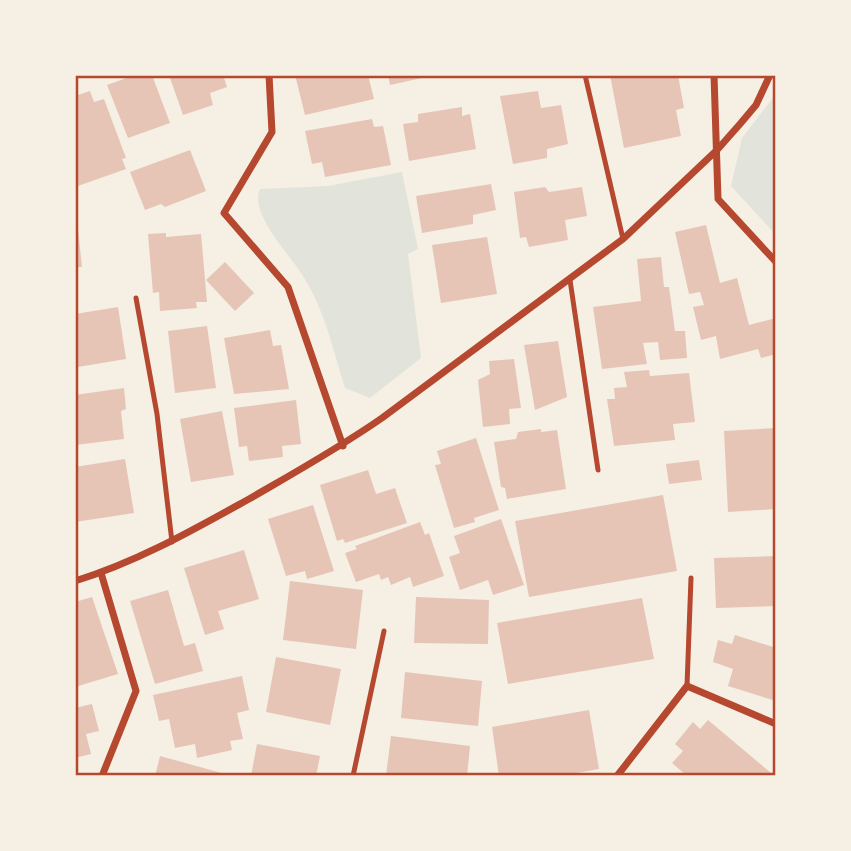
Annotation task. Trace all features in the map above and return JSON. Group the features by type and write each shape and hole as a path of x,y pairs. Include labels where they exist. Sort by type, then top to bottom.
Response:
{"street":[{"path":"269,75 272,132 224,213 288,287 343,446"},
{"path":"714,75 718,199 776,262"},
{"path":"75,581 101,573 172,542 343,446 623,239 717,150 756,105 770,75"},
{"path":"101,573 136,691 102,776"},
{"path":"617,776 687,687 776,724"}],"lane":[{"path":"585,75 623,239"},
{"path":"570,280 598,470"},
{"path":"136,298 157,414 172,542"},
{"path":"687,687 691,578"},
{"path":"353,776 384,631"}],"shaded area":[{"path":"776,94 776,235 731,186 742,138"},
{"path":"402,172 418,249 408,254 421,358 370,398 345,388 316,300 265,221 258,199 260,189 328,186"}],"building":[{"path":"135,75 152,75 170,123 128,138 107,85"},
{"path":"169,75 223,75 227,87 210,93 213,105 183,115"},
{"path":"295,75 368,75 374,99 305,115"},
{"path":"388,75 431,75 431,76 390,85"},
{"path":"610,75 678,75 684,108 676,110 681,136 624,148"},
{"path":"90,91 94,102 104,99 126,158 122,159 126,169 75,187 75,96"},
{"path":"538,91 541,108 561,105 568,144 547,149 547,158 513,164 500,96"},
{"path":"462,107 462,116 470,114 476,149 409,161 403,124 418,122 418,114"},
{"path":"372,119 374,127 383,126 391,165 325,177 322,162 312,164 305,131"},
{"path":"190,150 206,191 165,207 161,204 145,210 130,172"},
{"path":"491,184 496,210 473,215 473,224 422,233 416,196"},
{"path":"545,187 549,192 582,187 587,216 565,220 568,240 529,247 526,237 520,238 514,192"},
{"path":"706,225 720,283 737,278 749,325 776,318 776,354 761,358 758,349 720,359 716,336 701,340 693,307 704,305 700,292 689,294 675,232"},
{"path":"75,229 78,229 82,267 75,267"},
{"path":"166,233 166,237 201,234 207,302 196,302 197,308 160,311 159,292 153,293 148,234"},
{"path":"487,237 497,294 441,303 432,245"},
{"path":"661,257 664,287 669,287 675,331 685,331 687,358 660,360 658,342 643,343 647,364 602,369 593,307 641,301 637,259"},
{"path":"225,262 254,293 235,311 206,280"},
{"path":"118,307 126,359 78,367 75,314"},
{"path":"207,326 216,388 175,393 168,331"},
{"path":"270,330 273,346 281,345 289,389 234,394 224,338"},
{"path":"558,341 567,397 535,410 524,345"},
{"path":"514,359 521,408 509,409 510,424 483,427 478,380 490,374 489,361"},
{"path":"649,370 650,376 689,373 695,422 673,424 675,440 614,446 607,399 615,399 614,388 627,387 624,372"},
{"path":"124,388 126,409 121,411 124,439 75,445 75,395"},
{"path":"296,400 301,444 282,446 283,457 249,461 247,446 239,447 234,408"},
{"path":"222,411 234,475 191,482 180,419"},
{"path":"776,428 776,509 728,512 724,431"},
{"path":"541,429 541,432 557,430 566,489 507,499 505,488 501,487 494,442 516,439 518,432"},
{"path":"476,438 499,510 474,518 475,522 454,528 435,465 441,464 437,451"},
{"path":"125,459 134,513 75,522 75,467"},
{"path":"699,460 702,480 669,484 666,464"},
{"path":"368,470 376,494 395,488 407,523 345,543 343,539 337,541 320,485"},
{"path":"663,495 677,571 529,597 515,521"},
{"path":"313,505 334,571 307,579 305,571 286,576 268,519"},
{"path":"501,519 524,585 493,595 488,580 460,590 449,557 460,553 454,536"},
{"path":"420,522 425,535 429,533 444,576 413,587 410,577 391,585 388,577 381,580 379,574 356,582 345,553 357,549 355,546"},
{"path":"244,550 259,599 218,611 224,629 205,635 184,568"},
{"path":"776,556 776,606 716,608 714,558"},
{"path":"290,581 363,590 356,649 283,640"},
{"path":"168,590 184,646 195,643 203,671 155,684 130,601"},
{"path":"92,597 118,674 75,687 75,602"},
{"path":"416,597 489,600 488,644 414,643"},
{"path":"642,598 654,659 508,684 497,623"},
{"path":"735,635 776,648 776,701 728,686 733,669 713,662 718,640 732,644"},
{"path":"276,657 341,669 330,725 266,712"},
{"path":"405,672 482,681 478,726 401,718"},
{"path":"242,676 249,710 237,713 243,739 230,741 232,750 197,758 195,744 175,748 169,719 159,721 153,695"},
{"path":"92,704 99,731 86,734 91,754 75,758 75,708"},
{"path":"589,710 599,769 559,776 499,776 492,727"},
{"path":"708,720 771,773 768,776 687,776 672,763 683,751 675,744 693,722 700,729"},
{"path":"391,736 470,746 467,776 386,776"},
{"path":"257,744 320,756 316,776 251,776"},
{"path":"160,756 229,775 229,776 155,776"}]}
